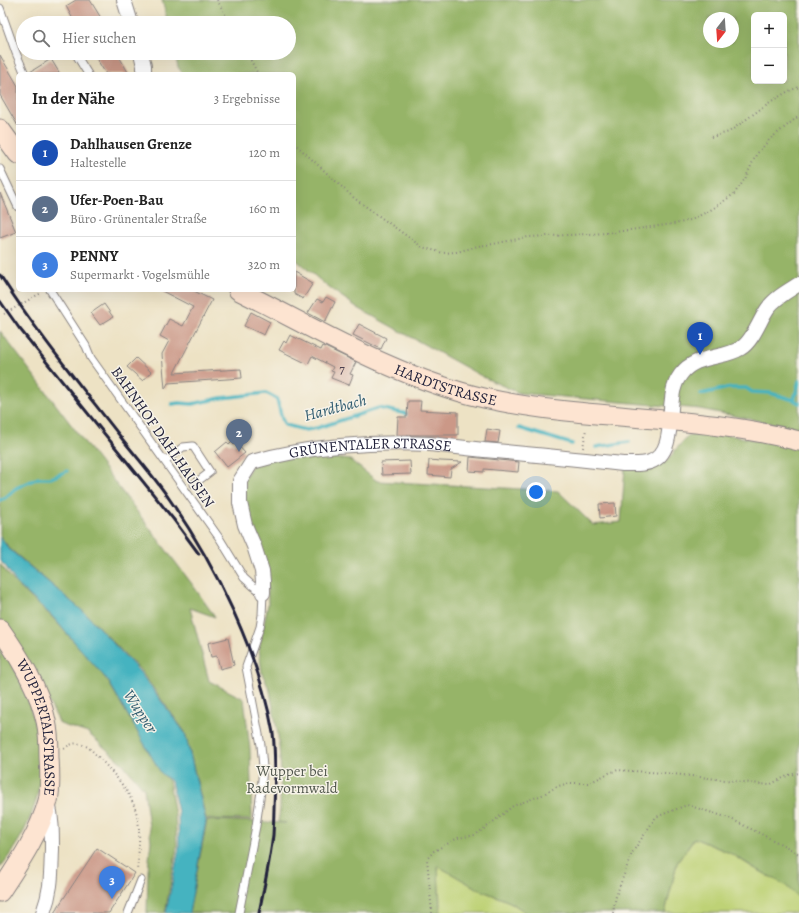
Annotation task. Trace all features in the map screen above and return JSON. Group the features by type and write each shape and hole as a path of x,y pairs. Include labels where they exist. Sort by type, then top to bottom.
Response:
{"main road":[{"path":"0,129 16,151"},
{"name":"HARDTSTRASSE","path":"242,292 352,348 402,370 444,386 483,398 588,414 670,421"},
{"path":"670,421 754,431 799,441"},
{"name":"WUPPERTALSTRASSE","path":"0,629 25,668 41,705 48,731 50,764 48,800 32,840 0,892"}],"street":[{"path":"124,0 129,16"},
{"path":"143,60 144,72"},
{"name":"GRÜNENTALER STRASSE","path":"262,593 262,571 245,525 240,503 240,481 252,462 300,451 354,446 430,444 623,464 650,462 663,452 666,445 675,385 687,368 702,359 722,356 742,348 753,334 768,307 782,295 799,284"},
{"path":"43,913 51,887 52,876 51,818 48,800"}],"lane":[{"path":"0,8 16,53"},
{"path":"19,60 24,72"},
{"path":"79,60 87,72"},
{"path":"0,169 16,203"},
{"name":"BAHNHOF DAHLHAUSEN","path":"51,292 86,346 91,358 220,539 244,578 262,593"},
{"path":"165,461 183,448 193,446 210,472 194,484"},
{"name":"GRÜNENTALER STRASSE","path":"239,913 256,826 263,767 261,745 246,667 260,627 262,615 262,593"},
{"path":"128,913 139,876"}],"path":[{"path":"217,0 226,16"},
{"path":"251,60 257,72"},
{"path":"711,137 729,132 770,102 799,87"},
{"path":"296,145 354,198 422,247 443,252 457,252 478,246 528,237 608,233 680,223 693,219 714,208 734,194 745,179 756,155 770,139 799,116"},
{"path":"4,314 42,292"},
{"path":"582,459 588,414"},
{"path":"50,764 61,764 61,753 65,748 72,743 81,743 94,752 124,785 134,802 139,822 139,876"},
{"path":"432,913 427,859 434,851 458,838 475,835 513,806 542,795 558,786 570,783 589,783 608,773 618,770 665,773 769,785 789,775 799,773"},
{"path":"613,913 616,896 632,852 656,817 687,805 729,818 787,846 799,854"}],"green space":[{"path":"162,0 799,0 799,429 700,409 519,393 485,378 358,308 328,287 296,260 296,72 182,72 178,67 176,60 296,60 296,16 166,16"},
{"path":"0,331 192,584 215,617 190,608 209,681 244,699 250,749 252,820 206,819 185,732 140,670 86,614 10,549 0,536"},
{"name":"Wupper bei Radevormwald","path":"708,431 799,448 799,898 785,885 730,853 694,838 677,863 665,913 527,913 510,902 478,889 438,866 440,913 189,913 207,820 286,823 278,822 280,810 281,771 278,735 270,691 262,673 259,649 268,604 267,569 247,524 242,482 254,462 304,454 350,460 377,481 558,491 593,525 621,522 625,467 646,471 668,460 688,436"},
{"path":"0,564 16,584 52,617 100,671 109,683 160,771 169,781 175,815 177,847 165,913 147,913 148,870 151,841 144,789 123,764 88,733 60,724 33,670 0,624"},
{"path":"0,643 24,688 30,708 37,736 40,780 38,794 28,823 20,839 0,868"},
{"path":"694,838 730,853 752,867 786,885 799,898 799,913 665,913 677,863"},
{"path":"437,865 478,889 510,902 527,913 441,913"}],"water":[{"name":"Wupper","path":"0,537 9,549 86,614 139,671 185,733 206,821 189,913 166,913 179,848 178,812 171,781 161,773 109,682 52,616 17,584 6,567 0,561"}],"building":[{"path":"76,0 90,0 100,16 71,16 66,6"},
{"path":"0,55 16,83 16,123 0,95"},
{"path":"52,60 59,72 30,72"},
{"path":"97,60 121,60 128,72 105,72"},
{"path":"0,193 16,232 0,238"},
{"path":"296,273 313,283 303,299 294,294 294,292 296,292"},
{"path":"164,292 196,292 212,300 174,373 241,369 242,378 168,383 165,389 162,354 169,341 160,336 169,319 183,326 193,307"},
{"path":"326,297 335,302 325,322 308,313 317,299 323,302"},
{"path":"104,304 113,317 100,325 91,313"},
{"path":"251,312 270,322 264,335 244,326"},
{"path":"359,324 386,338 381,349 353,335"},
{"path":"290,335 321,350 323,346 356,362 350,374 353,375 349,385 331,378 334,372 331,371 333,367 312,356 308,364 279,350 284,341 286,343"},
{"path":"136,358 151,372 143,381 127,367"},
{"path":"408,401 421,401 420,410 458,412 458,435 397,435 398,417 407,417"},
{"path":"487,429 500,431 498,443 485,442"},
{"path":"227,442 229,445 232,442 234,445 236,443 245,453 227,467 215,452"},
{"path":"470,457 519,462 518,472 484,469 484,472 469,471"},
{"path":"429,460 462,462 451,469 450,477 428,475"},
{"path":"410,461 411,474 382,475 381,462"},
{"path":"615,503 616,516 600,518 599,504"},
{"path":"228,638 234,665 220,669 217,656 211,657 208,643"},
{"path":"97,848 135,873 109,913 54,913"}],"waterway":[{"path":"794,400 799,381"},
{"name":"Hardtbach","path":"701,394 728,388 746,388 752,392 770,393 794,400 799,403"},
{"name":"Hardtbach","path":"172,404 192,404 221,398 266,393 276,398 285,425 306,430 317,428 379,408 407,414"},
{"name":"Hardtbach","path":"519,428 572,444"},
{"name":"Hardtbach","path":"596,447 629,442"},
{"name":"Hardtbach","path":"0,500 5,498 16,488 38,478 51,478 67,471"}],"railway":[{"path":"0,275 44,338 170,500 204,553 234,612 257,673 266,703 273,733 275,752 273,835 259,913"},
{"path":"0,301 19,328 174,520 199,554"}],"place":[{"name":"Dahlhausen Grenze","path":"700,355"},
{"name":"Ufer-Poen-Bau","path":"239,452"},
{"name":"PENNY","path":"112,899"}]}
